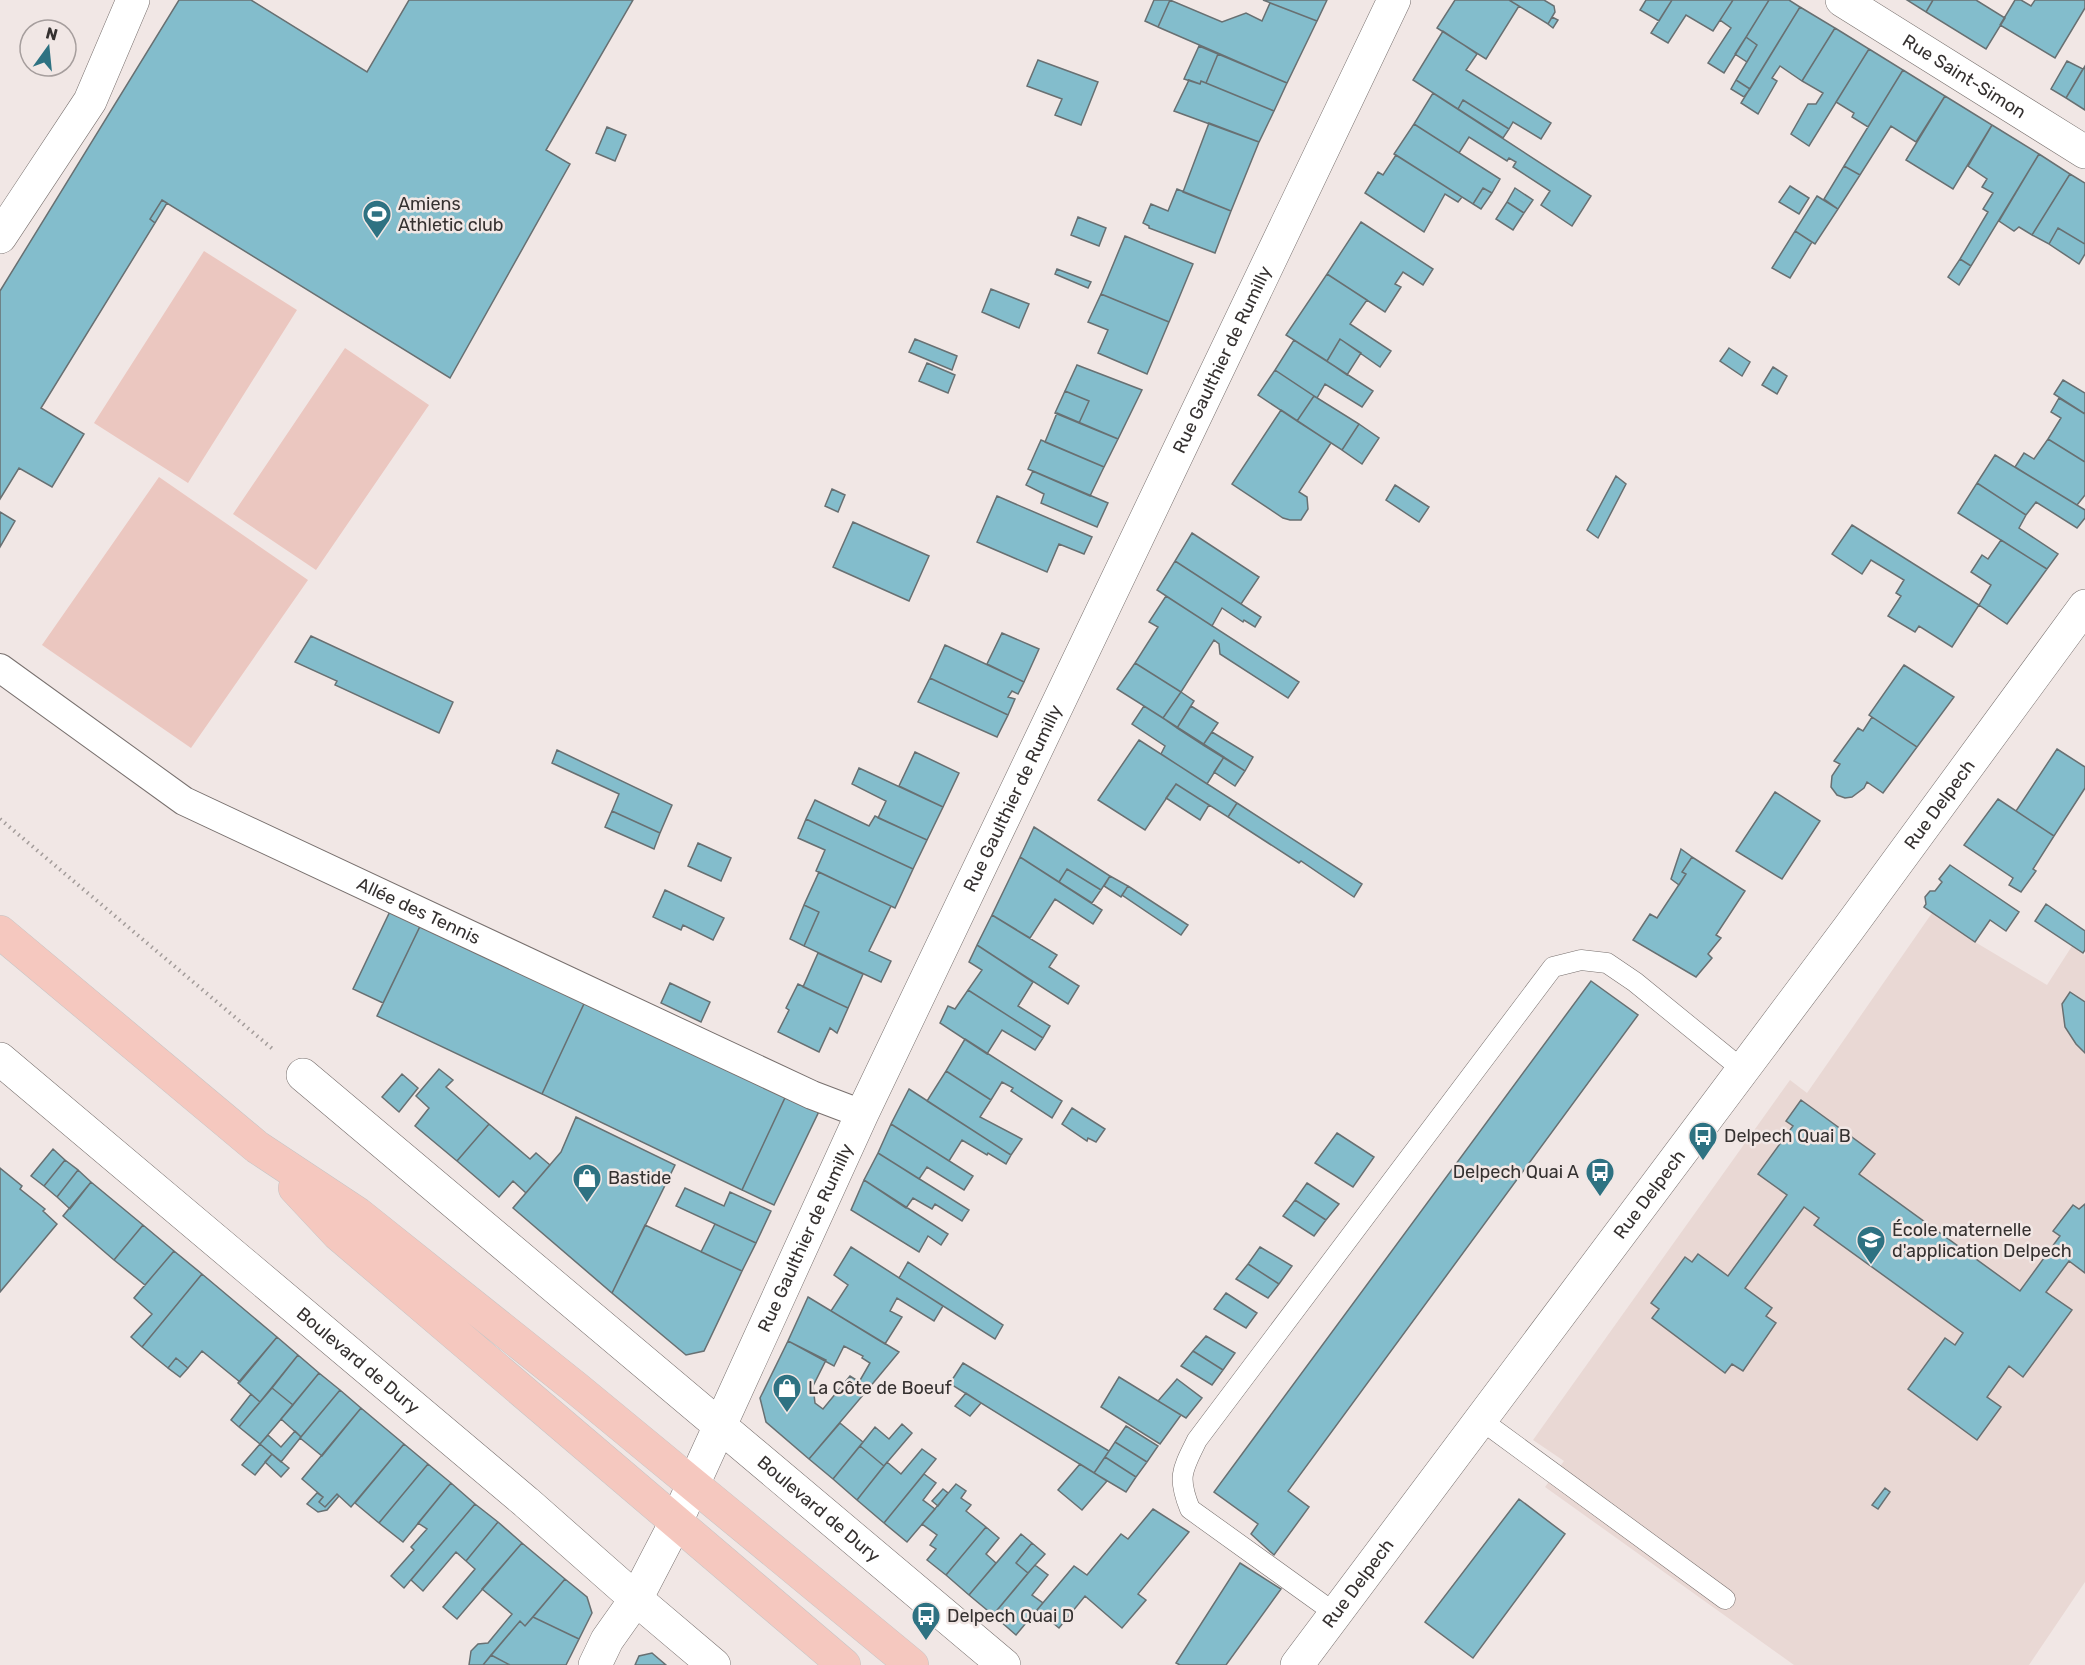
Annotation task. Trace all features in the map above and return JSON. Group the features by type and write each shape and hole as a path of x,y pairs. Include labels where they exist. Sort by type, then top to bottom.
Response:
{"main road":[{"path":"0,932 257,1147 358,1214 576,1388 912,1665"},
{"path":"257,1147 338,1234 844,1665"}],"street":[{"path":"0,237 90,101 133,0"},
{"name":"Rue Gaulthier de Rumilly","path":"596,1665 607,1640 636,1599 676,1522 862,1114 1394,0"},
{"name":"Rue Saint-Simon","path":"1842,0 2085,152"},
{"name":"Rue Delpech","path":"1297,1665 1743,1070 2085,606"},
{"name":"Allée des Tennis","path":"0,668 184,801 812,1095 862,1114"},
{"name":"Boulevard de Dury","path":"0,1059 517,1494 714,1665"},
{"name":"Boulevard de Dury","path":"303,1075 1004,1665"}],"lane":[{"path":"1336,1614 1190,1509 1182,1489 1184,1466 1197,1440 1211,1421 1553,968 1581,960 1606,963 1635,982 1743,1070"},
{"path":"1480,1420 1725,1599"}],"path":[{"path":"0,819 303,1075"}],"shaded area":[{"path":"204,251 297,310 188,483 94,423"},
{"path":"345,348 429,405 316,570 233,514"},
{"path":"159,477 308,580 191,748 42,645"},
{"name":"École maternelle d'application Delpech","path":"1932,913 2047,985 2072,946 2085,955 2085,1582 2029,1665 1794,1665 1545,1487 1564,1461 1533,1440 1790,1080 1807,1093"}],"building":[{"name":"Amiens Athletic club","path":"179,0 251,0 367,72 409,0 633,0 546,150 570,164 450,378 162,200 150,219 155,223 41,408 84,434 52,487 19,468 0,499 0,291"},
{"path":"1154,0 1170,0 1158,27 1145,21"},
{"path":"1170,0 1222,22 1246,13 1262,21 1270,3 1317,21 1287,83 1158,27"},
{"path":"1263,0 1327,0 1317,21"},
{"path":"1455,0 1509,0 1519,6 1486,59 1437,28"},
{"path":"1509,0 1544,0 1554,6 1555,12 1548,24"},
{"path":"1646,0 1672,0 1659,21 1640,10"},
{"path":"1672,0 1733,0 1713,31 1686,15 1668,43 1651,33"},
{"path":"1733,0 1769,0 1724,73 1708,63 1731,28 1720,20"},
{"path":"1769,0 1789,0 1800,7 1750,89 1736,80 1757,45 1746,37"},
{"path":"1907,0 1933,0 1926,12"},
{"path":"1933,0 1976,0 2005,18 1986,49 1926,12"},
{"path":"2015,0 2021,0 2031,6 2035,0 2085,0 2085,8 2055,58 2000,25"},
{"path":"1800,7 1835,28 1802,81 1780,66 1772,78 1777,81 1758,114 1741,103"},
{"path":"1552,17 1558,20 1553,28 1548,24"},
{"path":"1835,28 1869,49 1809,146 1791,134 1808,104 1816,104 1823,93 1802,81"},
{"path":"1443,31 1477,54 1466,70 1551,123 1541,139 1513,122 1509,129 1463,100 1458,109 1413,80"},
{"path":"1746,37 1757,45 1747,62 1735,54"},
{"path":"1199,46 1218,54 1206,83 1201,81 1200,84 1184,79"},
{"path":"1869,49 1903,70 1868,127 1852,117 1854,113 1836,102"},
{"path":"1218,54 1287,83 1274,111 1206,83"},
{"path":"1038,60 1098,82 1081,125 1055,115 1062,99 1027,86"},
{"path":"2067,61 2083,69 2066,98 2051,89"},
{"path":"2085,66 2085,110 2066,98"},
{"path":"1903,70 1945,96 1916,142 1891,126 1860,175 1844,166"},
{"path":"1189,80 1200,84 1201,81 1274,111 1259,142 1174,111"},
{"path":"1736,80 1750,89 1744,97 1731,89"},
{"path":"1433,93 1591,196 1572,226 1541,205 1550,191 1513,167 1516,162 1509,158 1507,161 1469,137 1459,153 1414,124"},
{"path":"1945,96 1992,125 1953,189 1906,160"},
{"path":"1463,100 1509,129 1503,138 1458,109"},
{"path":"1209,123 1259,142 1231,211 1183,192"},
{"path":"1414,124 1500,179 1492,193 1483,188 1473,204 1394,154"},
{"path":"1992,125 2039,154 1971,266 1960,259 1988,212 1983,209 1993,193 1982,187 1987,179 1968,166"},
{"path":"607,127 626,135 615,161 596,153"},
{"path":"2039,154 2070,174 2032,235 2019,227 2014,231 1999,221"},
{"path":"1396,155 1462,197 1458,202 1445,194 1424,232 1365,193 1378,172 1383,175"},
{"path":"1844,166 1860,175 1838,209 1824,199"},
{"path":"2070,174 2085,183 2085,244 2058,228 2049,244 2032,235"},
{"path":"1790,186 1809,198 1799,214 1779,202"},
{"path":"1483,188 1492,193 1481,209 1473,204"},
{"path":"1515,188 1533,200 1524,213 1507,202"},
{"path":"1177,189 1231,211 1215,253 1149,228 1143,223 1151,204 1168,211"},
{"path":"1817,196 1838,209 1815,244 1795,231"},
{"path":"162,200 167,203 155,223 150,219"},
{"path":"1507,202 1524,213 1513,230 1496,219"},
{"path":"1078,217 1106,228 1099,246 1071,235"},
{"path":"1361,222 1433,269 1423,285 1403,272 1395,284 1401,287 1385,312 1327,274"},
{"path":"2058,228 2085,244 2085,254 2079,264 2049,244"},
{"path":"1795,231 1812,242 1790,278 1772,268"},
{"path":"1125,236 1193,264 1169,322 1101,294"},
{"path":"1960,259 1971,266 1959,285 1948,277"},
{"path":"1057,269 1091,282 1088,288 1055,274"},
{"path":"1327,274 1367,300 1350,324 1391,351 1380,367 1340,339 1327,361 1286,335"},
{"path":"991,289 1029,304 1019,328 982,312"},
{"path":"1101,294 1169,322 1147,374 1098,353 1108,330 1088,322"},
{"path":"915,339 957,356 952,370 909,352"},
{"path":"1340,339 1361,353 1347,375 1327,361"},
{"path":"1294,340 1373,391 1362,407 1325,384 1317,398 1275,370"},
{"path":"1729,348 1750,362 1742,376 1720,361"},
{"path":"927,363 955,375 948,393 919,381"},
{"path":"1077,365 1142,390 1118,439 1079,423 1089,401 1065,391"},
{"path":"1773,367 1787,376 1777,394 1762,385"},
{"path":"1275,370 1314,396 1297,421 1258,395"},
{"path":"2063,380 2085,393 2085,414 2054,394"},
{"path":"1065,391 1089,401 1079,423 1055,413"},
{"path":"1314,396 1359,424 1342,450 1297,421"},
{"path":"2059,398 2085,414 2085,462 2048,439 2061,418 2051,412"},
{"path":"1281,410 1331,443 1299,492 1307,497 1308,509 1301,520 1283,518 1232,484"},
{"path":"1057,413 1118,439 1104,467 1045,442"},
{"path":"1359,424 1379,438 1362,464 1342,450"},
{"path":"2048,439 2085,462 2085,495 2077,505 2015,467 2024,453 2034,459"},
{"path":"1041,440 1104,467 1090,496 1028,469"},
{"path":"1995,455 2085,510 2085,518 2077,528 2036,502 2026,515 1977,483"},
{"path":"1033,471 1108,503 1097,527 1041,503 1044,494 1026,485"},
{"path":"1616,476 1626,484 1598,538 1587,530"},
{"path":"1977,483 2026,515 2019,528 2058,554 2047,569 1958,513"},
{"path":"1395,485 1429,507 1419,522 1386,500"},
{"path":"832,489 845,495 838,512 825,506"},
{"path":"997,496 1092,537 1084,554 1059,544 1047,572 977,542"},
{"path":"0,512 15,521 0,547"},
{"path":"853,522 929,556 909,601 833,567"},
{"path":"1852,525 1979,605 1952,647 1919,626 1915,632 1888,616 1901,596 1896,593 1904,580 1871,560 1862,574 1832,554"},
{"path":"1192,533 1259,577 1241,604 1175,561"},
{"path":"2001,540 2047,569 2007,624 1979,605 1991,585 1971,572 1982,555 1988,559"},
{"path":"1175,561 1261,617 1255,627 1222,608 1212,626 1157,590"},
{"path":"1166,596 1299,682 1288,698 1220,654 1219,644 1214,640 1181,692 1135,663 1158,627 1149,622"},
{"path":"1002,633 1039,649 1024,682 987,664"},
{"path":"311,636 453,702 439,733 335,685 337,681 295,662"},
{"path":"945,645 1024,682 1018,694 1012,691 1008,697 1015,699 1008,715 930,678"},
{"path":"1135,663 1181,692 1163,718 1117,689"},
{"path":"1904,665 1954,697 1917,747 1869,715"},
{"path":"930,678 1008,715 997,737 918,702"},
{"path":"1181,692 1194,701 1177,728 1163,718"},
{"path":"1144,706 1224,757 1207,784 1161,754 1165,746 1132,724"},
{"path":"1191,706 1218,723 1203,745 1177,728"},
{"path":"1872,717 1917,747 1883,793 1867,782 1864,788 1852,797 1845,798 1837,795 1831,787 1832,776 1840,764 1834,761 1858,728 1863,731"},
{"path":"1212,732 1253,757 1245,771 1203,745"},
{"path":"1139,740 1237,803 1228,817 1176,784 1145,830 1098,800"},
{"path":"2057,749 2085,767 2085,788 2054,836 2016,811"},
{"path":"557,750 672,805 660,833 612,811 619,794 552,763"},
{"path":"915,752 959,773 943,807 899,786"},
{"path":"1224,757 1245,771 1235,786 1214,772"},
{"path":"859,768 943,807 927,840 878,818 886,801 852,784"},
{"path":"1176,784 1209,805 1200,820 1166,798"},
{"path":"1775,792 1820,821 1782,879 1736,851"},
{"path":"1998,799 2054,836 2033,869 2036,871 2021,892 2009,885 2013,878 1964,845"},
{"path":"815,800 869,826 875,816 927,840 913,869 806,819"},
{"path":"1237,803 1362,884 1354,897 1301,861 1299,863 1228,817"},
{"path":"612,811 660,833 654,849 605,827"},
{"path":"806,819 913,869 895,908 816,871 825,850 798,838"},
{"path":"1034,827 1110,876 1101,890 1067,869 1059,882 1020,857"},
{"path":"698,843 731,858 721,881 688,866"},
{"path":"1681,849 1692,857 1682,872 1686,874 1679,885 1671,879"},
{"path":"1020,857 1102,910 1093,924 1055,899 1030,938 992,915"},
{"path":"1692,857 1745,891 1716,935 1721,938 1708,954 1712,958 1696,977 1633,940 1650,914 1657,918 1686,874 1682,872"},
{"path":"1950,865 2019,912 2006,931 1990,920 1975,942 1924,907 1925,897 1930,891 1935,891 1942,882 1939,879"},
{"path":"1067,869 1101,890 1092,903 1059,882"},
{"path":"819,872 891,906 869,951 891,961 881,982 804,946 819,912 804,905"},
{"path":"1110,876 1128,886 1121,897 1104,886"},
{"path":"1128,886 1188,925 1181,935 1122,895"},
{"path":"665,890 724,918 713,940 683,925 681,930 653,917"},
{"path":"394,903 424,918 383,1003 353,989"},
{"path":"2046,904 2085,931 2083,953 2035,921"},
{"path":"804,905 819,912 804,946 790,939"},
{"path":"992,915 1057,955 1049,967 1079,986 1068,1004 977,945"},
{"path":"424,918 589,993 542,1094 377,1016"},
{"path":"977,945 1033,982 1018,1006 1050,1026 1043,1038 968,990 982,970 969,962"},
{"path":"818,953 863,974 848,1008 803,987"},
{"path":"1591,981 1638,1015 1288,1491 1309,1507 1274,1555 1251,1534 1258,1524 1214,1492"},
{"path":"670,983 710,1002 701,1022 661,1003"},
{"path":"798,984 848,1008 837,1033 830,1028 819,1052 778,1032 789,1010 786,1008"},
{"path":"968,990 1043,1038 1035,1050 1002,1030 987,1054 940,1023 948,1006 955,1009"},
{"path":"2070,992 2085,1002 2085,1053 2065,1027 2062,1004"},
{"path":"589,993 790,1087 742,1190 542,1094"},
{"path":"965,1039 1062,1101 1052,1118 1011,1091 1013,1088 1002,1082 991,1100 946,1071"},
{"path":"439,1069 453,1080 446,1087 489,1124 457,1161 415,1126 429,1108 416,1096"},
{"path":"946,1071 991,1100 980,1117 1022,1139 1011,1155 927,1101"},
{"path":"402,1074 418,1088 399,1112 382,1097"},
{"path":"790,1087 823,1103 774,1205 742,1190"},
{"path":"909,1089 1011,1155 1006,1164 962,1140 949,1161 891,1124"},
{"path":"1801,1100 1875,1154 1859,1174 2020,1291 2060,1236 2053,1231 2073,1205 2079,1209 2085,1204 2085,1273 2069,1261 2046,1292 2072,1310 2023,1377 2009,1366 1987,1397 2001,1407 1977,1440 1908,1389 1945,1338 1955,1345 1963,1333 1814,1225 1819,1218 1804,1207 1745,1288 1772,1308 1766,1316 1776,1323 1743,1371 1732,1364 1725,1373 1652,1318 1659,1309 1651,1303 1685,1257 1692,1262 1698,1254 1728,1276 1787,1195 1758,1174 1793,1126 1786,1121"},
{"path":"1072,1108 1105,1129 1096,1142 1088,1138 1087,1141 1062,1124"},
{"name":"Bastide","path":"576,1117 675,1165 612,1293 513,1208 561,1152"},
{"path":"489,1124 530,1159 536,1153 550,1165 526,1193 513,1181 499,1197 457,1161"},
{"path":"891,1124 973,1176 964,1190 927,1167 919,1179 878,1153"},
{"path":"1337,1133 1374,1157 1353,1187 1315,1163"},
{"path":"53,1149 65,1160 44,1186 31,1176"},
{"path":"878,1153 969,1210 962,1221 935,1204 932,1209 913,1198 906,1208 864,1180"},
{"path":"65,1160 78,1170 57,1197 44,1186"},
{"path":"0,1168 22,1186 20,1189 45,1209 43,1211 57,1224 0,1292"},
{"path":"78,1170 91,1182 70,1209 57,1197"},
{"path":"864,1180 948,1234 941,1245 928,1236 919,1252 851,1210"},
{"path":"91,1182 143,1225 114,1260 63,1216"},
{"path":"1307,1183 1339,1204 1326,1220 1295,1200"},
{"path":"685,1188 724,1206 730,1192 771,1211 756,1243 676,1206"},
{"path":"1295,1200 1326,1220 1314,1236 1283,1216"},
{"path":"715,1224 756,1243 742,1271 701,1252"},
{"path":"143,1225 174,1251 145,1285 114,1260"},
{"path":"645,1225 742,1271 704,1351 686,1355 612,1293"},
{"path":"851,1247 943,1306 934,1321 897,1298 890,1311 902,1317 885,1344 831,1311 848,1285 834,1275"},
{"path":"1260,1247 1292,1266 1279,1284 1248,1264"},
{"path":"174,1251 202,1274 142,1347 131,1337 152,1314 134,1298"},
{"path":"908,1262 1003,1325 995,1339 899,1278"},
{"path":"1248,1264 1279,1284 1268,1298 1236,1279"},
{"path":"202,1274 277,1337 240,1382 202,1351 188,1368 176,1358 168,1368 142,1347"},
{"path":"1226,1293 1257,1313 1246,1328 1214,1309"},
{"path":"808,1297 899,1352 869,1388 859,1382 870,1363 862,1358 863,1356 844,1346 834,1366 788,1341"},
{"path":"1206,1336 1235,1353 1223,1370 1193,1351"},
{"path":"277,1337 298,1355 260,1402 238,1383"},
{"path":"788,1341 826,1360 813,1386 815,1403 823,1409 850,1376 869,1388 809,1459 766,1422 760,1398"},
{"path":"1193,1351 1223,1370 1212,1385 1181,1366"},
{"path":"298,1355 319,1373 293,1405 272,1388"},
{"path":"176,1358 188,1368 180,1377 168,1368"},
{"path":"963,1363 1109,1451 1094,1473 952,1385 950,1383"},
{"path":"319,1373 340,1390 301,1437 281,1419"},
{"path":"1119,1377 1181,1415 1160,1444 1101,1407"},
{"path":"1177,1379 1202,1398 1186,1418 1158,1401"},
{"path":"272,1388 293,1405 260,1444 239,1427"},
{"path":"340,1390 361,1408 322,1456 300,1438"},
{"path":"966,1393 981,1403 970,1416 955,1406"},
{"path":"251,1394 260,1402 239,1427 231,1420"},
{"path":"361,1408 404,1444 351,1507 337,1494 325,1507 319,1502 323,1497 302,1479"},
{"path":"840,1423 863,1442 833,1479 809,1459"},
{"path":"902,1424 912,1433 884,1466 860,1446 875,1427 889,1439"},
{"path":"1126,1426 1158,1446 1147,1462 1115,1442"},
{"path":"295,1431 301,1437 281,1462 260,1444 268,1435 281,1447"},
{"path":"1115,1442 1147,1462 1136,1477 1105,1457"},
{"path":"260,1444 272,1454 255,1475 242,1465"},
{"path":"404,1444 428,1464 379,1523 355,1503"},
{"path":"860,1446 884,1466 857,1500 833,1479"},
{"path":"922,1449 936,1459 884,1523 857,1500 887,1462 901,1474"},
{"path":"272,1454 289,1468 281,1477 265,1462"},
{"path":"1105,1457 1136,1477 1126,1492 1094,1473"},
{"path":"428,1464 451,1483 403,1542 379,1523"},
{"path":"1080,1464 1107,1481 1082,1510 1058,1490"},
{"path":"924,1474 936,1483 923,1500 935,1509 907,1542 884,1523"},
{"path":"451,1483 475,1504 404,1588 391,1576 414,1550 411,1547 427,1529 418,1523"},
{"path":"956,1484 966,1491 961,1498 971,1505 966,1511 986,1527 946,1575 927,1560 936,1549 930,1545 937,1535 922,1524"},
{"path":"1885,1488 1890,1492 1878,1509 1872,1505"},
{"path":"943,1489 948,1493 938,1506 932,1501"},
{"path":"317,1493 323,1497 319,1502 325,1507 337,1494 339,1496 327,1510 318,1512 307,1504"},
{"path":"1519,1499 1565,1534 1473,1658 1425,1622"},
{"path":"475,1504 498,1522 466,1561 456,1552 423,1591 411,1580"},
{"path":"1153,1509 1189,1532 1138,1594 1146,1600 1122,1628 1085,1596 1059,1628 1037,1610 1074,1566 1087,1575 1121,1534 1128,1539"},
{"path":"498,1522 522,1543 457,1619 443,1607 475,1569 466,1561"},
{"path":"986,1527 999,1538 986,1554 996,1563 969,1595 946,1575"},
{"path":"1021,1534 1032,1543 1016,1563 1028,1573 993,1615 969,1595"},
{"path":"522,1543 565,1579 525,1626 520,1621 483,1665 469,1665 471,1651 478,1644 488,1643 512,1614 482,1589"},
{"path":"1032,1543 1045,1554 1028,1573 1016,1563"},
{"path":"1240,1563 1281,1589 1226,1665 1180,1665 1176,1663"},
{"path":"1035,1565 1048,1575 1032,1595 1043,1603 1016,1635 993,1615"},
{"path":"565,1579 587,1597 592,1613 579,1639 533,1617"},
{"path":"533,1617 579,1639 566,1665 510,1665 491,1655 520,1621 525,1626"},
{"path":"652,1653 666,1665 635,1665 639,1656"},
{"path":"491,1655 510,1665 483,1665"}],"place":[{"name":"Amiens Athletic club","path":"377,240"},
{"name":"Delpech Quai B","path":"1703,1162"},
{"name":"Delpech Quai A","path":"1600,1198"},
{"name":"Bastide","path":"587,1204"},
{"name":"École maternelle d'application Delpech","path":"1871,1266"},
{"name":"La Côte de Boeuf","path":"787,1414"},
{"name":"Delpech Quai D","path":"926,1642"}]}
